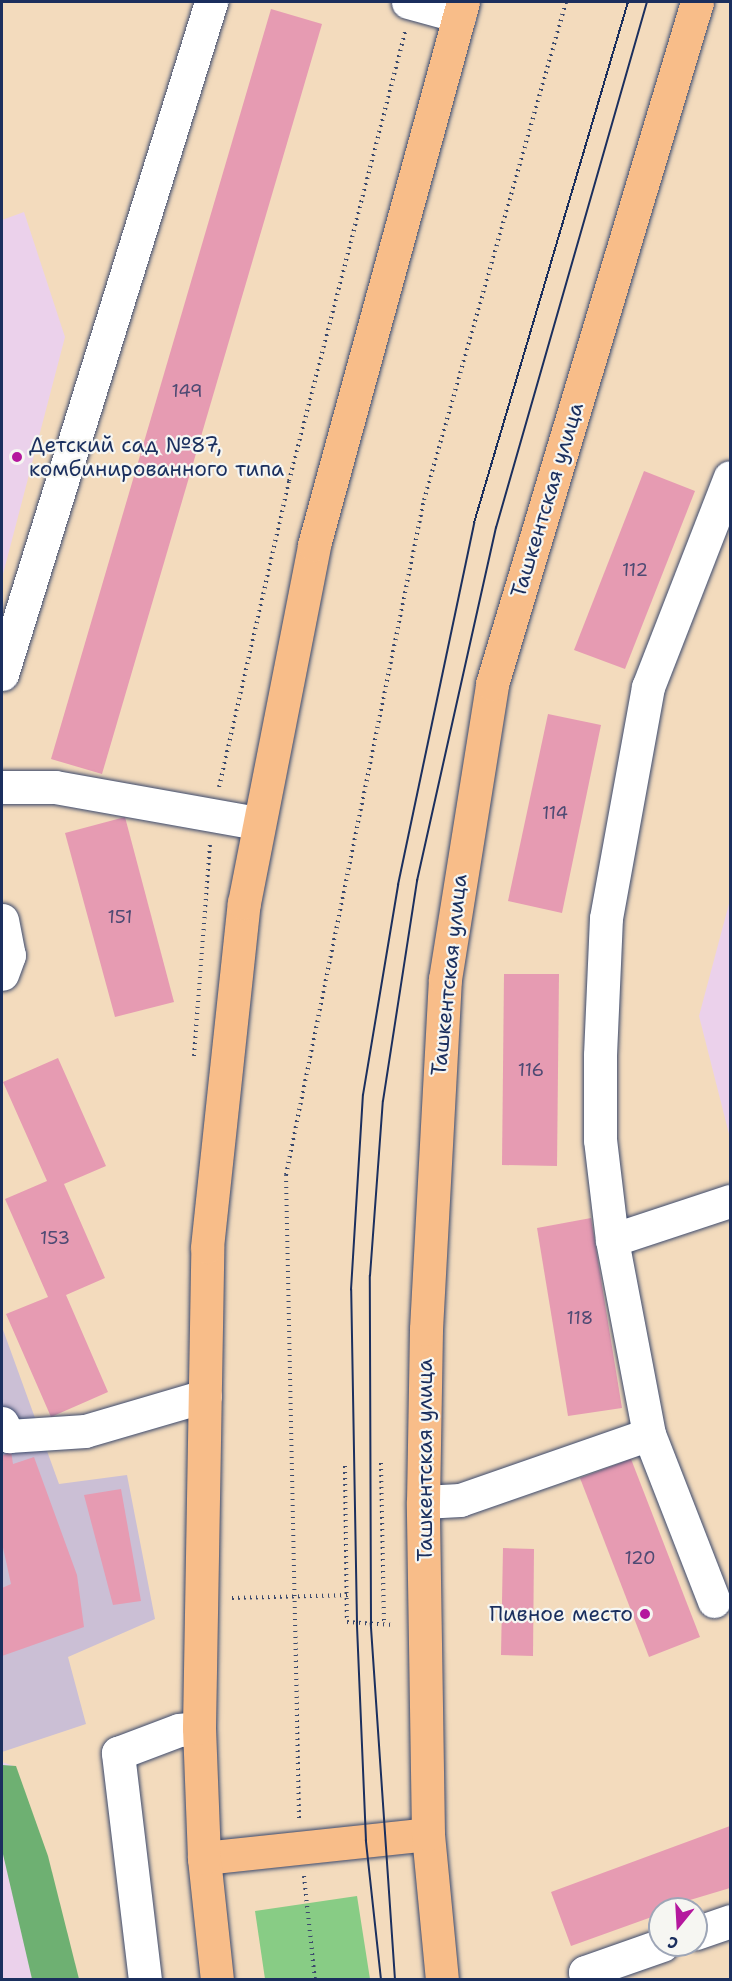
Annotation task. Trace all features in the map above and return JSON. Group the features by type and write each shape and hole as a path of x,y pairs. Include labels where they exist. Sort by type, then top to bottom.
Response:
{"main road":[{"name":"Ташкентская улица","path":"442,1980 428,1834 423,1502 426,1317 445,979 492,684 697,2"},
{"path":"217,1980 204,1858 199,1728 207,1247 221,1086 257,823 350,397 461,9"},
{"path":"204,1858 428,1834"}],"lane":[{"path":"2,674 211,2"},
{"path":"408,2 461,9"},
{"path":"714,1601 649,1434 612,1240 600,1140 600,1055 606,918 626,785 648,687 730,477"},
{"path":"2,787 55,788 257,823"},
{"path":"2,921 9,955 2,974"},
{"path":"612,1240 730,1201"},
{"path":"2,1423 9,1436 85,1431 205,1396"},
{"path":"423,1502 460,1500 649,1434"},
{"path":"145,1980 117,1753 179,1730 199,1728"},
{"path":"708,1929 730,1921"},
{"path":"587,1980 585,1972 648,1950"}],"path":[{"path":"315,1980 302,1848 294,1597 286,1175 424,500 566,2"},
{"path":"345,1466 349,1594 347,1622 384,1624 381,1463"},
{"path":"200,1599 349,1594"}],"shaded area":[{"name":"Детский сад №87, комбинированного типа","path":"24,212 65,337 2,578 2,220"},
{"path":"730,900 730,1138 699,1016"},
{"path":"2,1327 59,1484 127,1475 155,1619 68,1657 86,1724 2,1752"},
{"path":"2,1762 16,1767 63,1979 2,1980"}],"green space":[{"path":"2,1765 16,1766 48,1856 79,1979 32,1979 2,1850"},
{"path":"357,1896 370,1979 265,1979 255,1911"}],"building":[{"path":"271,9 322,24 102,774 51,759"},
{"path":"644,471 695,491 625,669 574,650"},
{"path":"548,714 601,725 562,913 508,901"},
{"path":"125,817 174,1002 115,1017 65,833"},
{"path":"504,974 559,974 557,1166 502,1165"},
{"path":"58,1058 106,1166 64,1184 105,1278 66,1295 108,1392 51,1417 6,1314 48,1297 5,1199 47,1181 3,1082"},
{"path":"591,1218 622,1408 568,1416 537,1228"},
{"path":"11,1451 13,1464 34,1457 77,1575 84,1627 2,1656 2,1588 11,1584 2,1543 2,1456"},
{"path":"631,1459 700,1637 649,1657 580,1478"},
{"path":"121,1489 141,1601 113,1605 84,1495"},
{"path":"503,1548 534,1549 533,1656 501,1655"},
{"path":"730,1826 730,1888 700,1897 648,1897 648,1918 571,1946 551,1892"}],"tram line":[{"path":"381,1980 366,1841 357,1623 351,1290 363,1095 398,885 474,523 628,2"},
{"path":"395,1980 371,1624 370,1276 383,1101 417,881 496,528 647,2"}],"place":[{"name":"Детский сад №87, комбинированного типа","path":"17,457"},
{"name":"Пивное место","path":"645,1614"}]}
